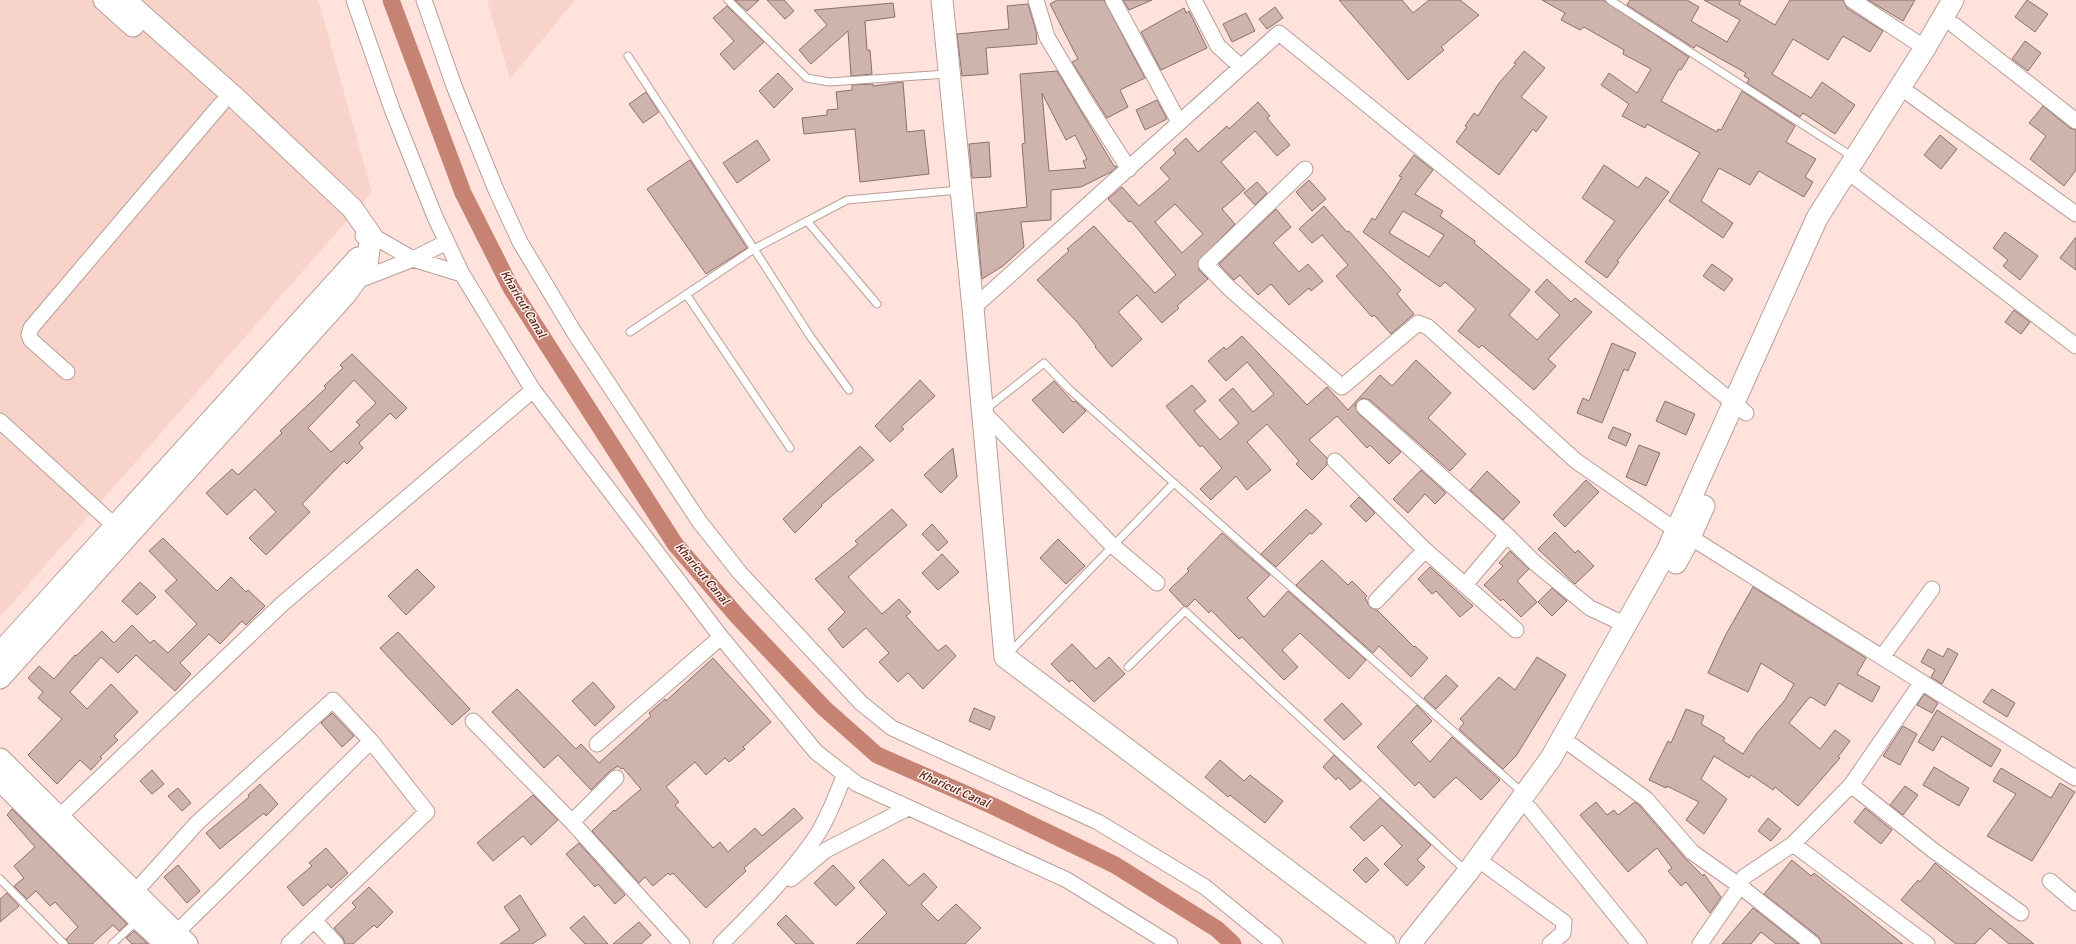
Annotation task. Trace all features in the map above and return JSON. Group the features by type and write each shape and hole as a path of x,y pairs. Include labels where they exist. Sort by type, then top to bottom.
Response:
{"street":[{"path":"104,0 346,216 366,236 413,259 462,274"},
{"path":"0,678 345,295 349,278 359,257 366,236 352,208 230,93 125,0"},
{"path":"354,0 392,109 447,242 462,274 533,390 722,637 816,752 857,784 1067,880 1170,944"},
{"path":"424,0 454,86 496,190 520,242 574,332 699,521 740,573 861,703 892,728 1098,822 1205,887 1275,944"},
{"path":"942,0 973,308 1005,657 1385,944"},
{"path":"1036,0 1047,37 1087,104 1129,169"},
{"path":"1113,0 1179,122"},
{"path":"1194,0 1218,46 1241,67"},
{"path":"1852,0 1925,48"},
{"path":"1854,169 1911,95 1954,25 1963,1"},
{"path":"1393,944 1400,942 1409,944 1528,802 1562,766 1684,534 1740,409 1829,225 1854,169 1925,48 1963,1"},
{"path":"1954,25 2076,121"},
{"path":"973,308 1279,33 1740,409"},
{"path":"1911,95 2076,214"},
{"path":"67,372 32,340 29,336 31,328 221,104"},
{"path":"1305,169 1206,264 1229,288 1342,387 1418,323 1428,327 1576,461 1684,534 1922,682 2076,782"},
{"path":"1854,169 2076,346"},
{"path":"0,654 115,526 349,278 413,259 447,242"},
{"path":"59,817 281,605 533,390"},
{"path":"1364,406 1535,563 1590,608 1626,625"},
{"path":"982,412 1112,545 1157,583"},
{"path":"0,421 115,526"},
{"path":"1335,461 1425,550 1516,630"},
{"path":"1428,944 1487,866 1528,802 1626,625 1684,534"},
{"path":"1465,585 1507,536"},
{"path":"1376,601 1425,550"},
{"path":"1882,657 1932,589"},
{"path":"597,744 722,637"},
{"path":"1700,944 1740,886 1744,877 1793,844 1851,785 1922,682"},
{"path":"135,892 197,823 333,700 371,741 427,812 289,944"},
{"path":"473,721 572,822 682,944"},
{"path":"176,940 371,741"},
{"path":"1573,746 1646,799 1692,852 1740,886 1812,944"},
{"path":"0,759 135,892 176,940"},
{"path":"721,944 770,895 816,838 832,807 845,774"},
{"path":"572,822 616,778"},
{"path":"0,780 139,919 176,940"},
{"path":"1851,785 1934,851 2021,913"},
{"path":"1528,802 1639,944"},
{"path":"770,895 826,850 908,808"},
{"path":"1793,844 1927,944"},
{"path":"1487,866 1564,922 1563,933 1550,944"},
{"path":"2050,881 2076,903"},
{"path":"314,920 336,944"}],"lane":[{"path":"728,0 808,78 829,82 950,73"},
{"path":"1610,0 1854,169"},
{"path":"628,56 810,336 849,390"},
{"path":"630,332 754,249 847,200 961,190"},
{"path":"807,222 877,304"},
{"path":"686,294 790,448"},
{"path":"982,412 1044,362 1070,389 1528,802"},
{"path":"1005,657 1112,545 1174,483"},
{"path":"1128,667 1185,611 1468,872"},
{"path":"0,879 64,944"},
{"path":"112,944 139,919"}],"shaded area":[{"path":"0,0 318,0 372,192 0,617"},
{"path":"487,0 575,0 510,79"}],"building":[{"path":"735,0 759,0 747,11"},
{"path":"767,0 784,0 794,11 785,19"},
{"path":"1057,0 1104,0 1145,78 1120,90 1128,107 1107,118 1072,62 1078,59 1050,4"},
{"path":"1123,0 1152,0 1129,10"},
{"path":"1339,0 1402,0 1413,13 1429,0 1460,0 1479,15 1441,47 1444,50 1408,80"},
{"path":"1542,0 1603,0 1689,57 1681,70 1679,69 1661,101 1717,132 1718,129 1721,130 1742,91 1795,126 1786,142 1816,159 1805,177 1813,182 1804,197 1759,171 1750,185 1719,168 1701,201 1733,223 1723,238 1669,201 1700,153 1647,124 1645,128 1622,116 1629,104 1601,85 1609,73 1637,93 1651,69 1623,54 1624,50 1584,27 1580,30 1561,20 1565,13"},
{"path":"1630,0 1687,0 1699,7 1691,21 1727,42 1740,20 1704,0 1741,0 1739,4 1775,25 1790,0 1843,0 1847,8 1883,31 1870,52 1843,36 1828,60 1793,39 1772,74 1811,98 1822,82 1855,105 1835,134 1803,113 1800,117 1747,83 1749,79 1744,76 1746,73 1696,45 1694,48 1627,5"},
{"path":"1868,0 1915,0 1903,21"},
{"path":"2027,0 2048,14 2035,32 2015,17"},
{"path":"893,3 895,17 865,21 867,50 870,50 872,74 851,76 848,31 811,64 799,50 827,25 814,10"},
{"path":"1028,4 1036,31 1037,44 986,48 988,74 962,76 957,34 1009,29 1007,6"},
{"path":"727,6 764,42 734,70 720,54 734,41 713,18"},
{"path":"1275,7 1283,18 1267,29 1259,19"},
{"path":"1184,8 1186,13 1189,11 1207,48 1161,70 1141,32"},
{"path":"1246,13 1255,31 1232,42 1223,24"},
{"path":"2025,41 2041,53 2028,71 2012,59"},
{"path":"1524,51 1545,68 1521,97 1547,117 1536,132 1533,129 1499,175 1456,142 1467,127 1465,126 1474,113 1478,116 1499,83 1516,64 1514,63"},
{"path":"1057,71 1114,166 1117,167 1111,172 1081,187 1051,190 1051,220 1021,222 1024,247 1003,266 982,279 976,213 1027,207 1022,144 1025,143 1020,74","holes":["1042,93 1066,140 1075,135 1087,159 1083,161 1086,168 1049,171"]},
{"path":"778,73 793,89 774,108 759,91"},
{"path":"903,82 907,132 924,130 929,174 860,182 855,129 804,134 802,118 827,115 827,110 838,109 836,92 852,90 852,85 873,84 873,86"},
{"path":"646,92 659,112 643,123 629,104"},
{"path":"1157,100 1167,119 1145,130 1136,110"},
{"path":"1258,102 1270,116 1267,118 1290,145 1277,156 1255,131 1221,162 1245,189 1222,209 1235,224 1198,261 1199,270 1208,279 1177,306 1179,308 1162,323 1137,295 1118,312 1142,339 1112,367 1077,322 1037,280 1069,251 1067,249 1094,226 1155,293 1176,275 1131,221 1129,222 1108,199 1122,187 1139,206 1170,179 1160,168 1176,153 1173,150 1186,138 1198,152 1227,126 1229,129","holes":["1175,204 1203,234 1182,253 1155,222"]},
{"path":"2043,106 2070,128 2076,130 2076,170 2064,186 2030,159 2046,136 2029,123"},
{"path":"1940,135 1957,149 1941,169 1924,155"},
{"path":"757,140 770,160 737,183 723,163"},
{"path":"989,142 991,177 972,178 969,144"},
{"path":"1414,155 1433,170 1415,194 1443,211 1440,216 1475,241 1474,243 1530,290 1509,315 1537,340 1560,315 1535,292 1547,279 1571,302 1575,298 1592,312 1548,359 1556,366 1534,390 1482,345 1479,348 1458,331 1476,309 1445,282 1440,287 1363,232 1372,218 1375,220 1402,177 1399,176","holes":["1403,211 1444,235 1429,257 1389,233"]},
{"path":"690,160 747,248 706,274 647,189"},
{"path":"1604,165 1638,188 1646,177 1669,192 1617,261 1619,262 1607,278 1585,262 1615,221 1582,198"},
{"path":"1309,180 1326,199 1312,211 1296,192"},
{"path":"1257,182 1267,193 1255,205 1244,193"},
{"path":"1324,206 1347,232 1349,231 1401,290 1397,294 1414,314 1391,334 1374,315 1372,317 1336,276 1348,265 1322,235 1312,243 1299,229"},
{"path":"1276,209 1291,227 1273,243 1299,272 1308,264 1323,281 1311,291 1309,288 1289,305 1271,284 1258,295 1240,275 1234,280 1219,264"},
{"path":"2005,232 2038,256 2020,280 2003,266 2008,260 1993,248"},
{"path":"2076,237 2076,270 2060,258"},
{"path":"1712,264 1733,279 1724,291 1703,276"},
{"path":"2014,310 2030,322 2021,334 2005,322"},
{"path":"1242,336 1307,405 1327,387 1348,410 1380,375 1392,386 1416,360 1451,393 1428,418 1466,454 1450,471 1370,400 1362,398 1355,405 1358,413 1401,452 1389,464 1370,445 1367,448 1337,416 1309,440 1327,458 1327,465 1312,480 1296,464 1299,461 1267,424 1247,442 1271,470 1247,490 1236,476 1211,500 1200,489 1222,468 1202,445 1200,447 1166,406 1192,385 1206,401 1194,411 1220,440 1239,423 1219,400 1233,388 1253,412 1274,394 1247,362 1226,381 1208,361 1224,347 1226,350"},
{"path":"1612,343 1636,353 1628,371 1624,369 1602,423 1577,413 1583,398 1589,401"},
{"path":"352,354 407,408 396,419 390,413 359,443 363,448 347,464 344,461 302,504 310,512 266,555 249,538 276,512 255,489 227,515 206,493 232,469 238,475 282,433 280,431 326,388 324,386 343,368 340,365","holes":["354,380 376,403 356,422 360,425 331,452 308,428"]},
{"path":"920,380 935,396 901,427 904,429 890,442 875,426"},
{"path":"1054,381 1073,402 1075,401 1086,411 1063,433 1032,400"},
{"path":"1665,401 1695,414 1686,435 1656,421"},
{"path":"1613,427 1631,434 1626,446 1608,438"},
{"path":"1639,445 1660,453 1646,486 1626,477"},
{"path":"860,446 874,460 821,505 822,506 795,533 783,519"},
{"path":"953,448 957,477 941,493 924,475"},
{"path":"1421,470 1446,493 1435,504 1425,494 1408,513 1393,499"},
{"path":"1487,471 1520,502 1503,520 1470,490"},
{"path":"1586,480 1599,492 1565,527 1553,515"},
{"path":"1359,497 1375,513 1366,522 1350,506"},
{"path":"892,509 907,525 848,577 882,614 899,599 911,612 906,616 938,651 946,645 956,656 923,689 908,673 898,682 879,662 889,653 866,628 843,648 828,629 845,612 815,579 858,544 855,541"},
{"path":"1306,509 1322,524 1312,534 1310,533 1276,567 1261,554"},
{"path":"932,524 948,542 938,551 922,534"},
{"path":"1555,532 1575,553 1578,550 1594,566 1575,584 1538,549"},
{"path":"1222,533 1270,575 1247,598 1264,617 1288,591 1366,660 1349,679 1300,633 1282,650 1298,667 1284,680 1242,637 1239,639 1211,610 1209,613 1195,599 1187,607 1184,606 1169,590 1189,571 1187,569"},
{"path":"163,538 217,591 231,577 246,592 248,590 265,606 246,625 242,621 220,644 209,634 180,663 191,674 175,691 136,655 118,673 101,657 70,692 87,709 111,684 138,712 114,736 118,740 100,757 102,758 91,770 80,760 57,784 28,755 62,719 38,698 43,692 28,678 39,666 54,679 75,655 76,656 102,631 114,643 132,625 150,643 154,640 168,653 197,624 165,591 177,580 149,551"},
{"path":"1058,539 1085,566 1066,584 1040,558"},
{"path":"1510,551 1529,569 1517,581 1537,602 1521,617 1503,599 1501,601 1484,585 1503,566 1499,563"},
{"path":"942,554 959,572 938,590 922,573"},
{"path":"1322,560 1348,585 1352,581 1367,596 1365,598 1370,607 1377,610 1414,647 1415,646 1428,658 1411,677 1379,646 1373,653 1296,585"},
{"path":"1430,567 1473,606 1460,617 1436,591 1432,594 1418,579"},
{"path":"417,569 435,587 406,615 388,596"},
{"path":"140,582 156,597 137,615 122,601"},
{"path":"1753,587 1866,658 1857,674 1880,687 1872,702 1839,683 1825,706 1811,697 1789,723 1820,749 1835,730 1850,741 1838,757 1840,758 1798,806 1775,787 1773,790 1751,775 1749,778 1714,756 1701,779 1727,799 1704,834 1686,820 1699,802 1667,786 1666,788 1649,780 1668,741 1671,743 1686,709 1704,716 1701,724 1725,738 1723,741 1743,754 1757,733 1785,700 1794,684 1761,663 1748,692 1708,673 1725,636"},
{"path":"1552,588 1567,601 1552,616 1538,602"},
{"path":"398,632 470,709 452,725 380,648"},
{"path":"1072,644 1096,669 1109,657 1125,674 1094,702 1072,680 1069,682 1051,664"},
{"path":"1948,648 1958,654 1942,684 1931,677 1935,670 1921,662 1928,649 1943,657"},
{"path":"1537,657 1566,675 1516,756 1503,769 1459,729 1464,723 1460,719 1499,677 1515,690"},
{"path":"713,658 771,722 743,747 745,749 729,762 725,758 706,775 695,762 666,787 679,802 675,805 713,848 720,842 728,852 755,828 762,836 794,808 803,818 744,868 746,871 706,908 673,873 670,875 668,873 653,886 645,877 639,883 592,831 614,810 615,811 641,789 623,768 621,769 618,766 610,771 591,790 558,755 544,768 492,712 517,689 576,749 581,744 599,763 651,716 649,713 665,699 666,701"},
{"path":"1446,675 1458,686 1436,709 1424,698"},
{"path":"593,682 615,707 595,726 572,701"},
{"path":"1992,689 2015,703 2007,717 1983,702"},
{"path":"1924,694 1938,703 1932,713 1917,705"},
{"path":"1342,703 1362,724 1344,740 1324,720"},
{"path":"1417,705 1432,721 1411,742 1430,762 1452,737 1500,780 1481,800 1456,777 1434,798 1419,782 1415,786 1377,747"},
{"path":"974,708 995,717 990,730 969,721"},
{"path":"1937,710 2001,750 1991,767 1942,736 1933,751 1918,742"},
{"path":"332,713 354,736 342,747 321,723"},
{"path":"1903,726 1917,734 1900,765 1883,756"},
{"path":"1334,755 1361,781 1350,790 1338,777 1336,780 1323,767"},
{"path":"1220,760 1244,781 1250,775 1283,801 1265,823 1230,795 1228,797 1205,777"},
{"path":"1934,767 1969,788 1959,806 1923,785"},
{"path":"2001,768 2051,798 2060,783 2075,792 2032,861 1987,836 2016,794 1993,781"},
{"path":"152,770 164,784 152,794 140,781"},
{"path":"260,784 278,804 266,816 264,813 220,849 206,833 249,797 248,795"},
{"path":"1905,786 1918,795 1903,815 1890,805"},
{"path":"178,788 191,803 182,811 168,796"},
{"path":"533,795 558,820 531,845 523,836 493,861 477,843"},
{"path":"1380,798 1431,845 1417,860 1425,867 1407,886 1384,864 1402,846 1382,825 1364,841 1350,827"},
{"path":"1596,802 1607,815 1614,810 1618,815 1635,802 1640,806 1685,858 1703,876 1704,874 1721,897 1710,913 1686,882 1681,886 1668,871 1672,868 1657,848 1628,872 1580,815"},
{"path":"1865,808 1892,830 1881,844 1854,822"},
{"path":"12,809 127,924 119,931 113,925 92,944 69,944 66,939 78,927 55,902 50,906 36,891 27,899 14,886 24,878 14,866 35,847 7,815"},
{"path":"1768,818 1781,829 1771,841 1758,831"},
{"path":"579,843 625,895 615,904 598,884 595,887 566,854"},
{"path":"326,848 348,873 331,888 328,884 303,906 287,887 312,866 309,863"},
{"path":"1366,857 1379,870 1366,883 1353,870"},
{"path":"883,859 909,886 924,873 937,887 921,904 938,921 956,904 981,928 965,944 856,944 887,913 859,882"},
{"path":"1792,860 1811,876 1814,873 1903,944 1822,944 1819,937 1764,894"},
{"path":"1935,863 2034,944 2009,944 1990,928 1975,944 1956,944 1901,900 1918,880 1920,882"},
{"path":"178,865 200,891 187,903 164,877"},
{"path":"833,865 855,888 836,906 814,883"},
{"path":"369,887 393,912 377,928 374,925 353,944 345,944 343,938 334,928 356,907 352,903"},
{"path":"7,893 19,906 0,922 0,899"},
{"path":"520,895 546,935 532,944 500,944 520,930 504,907"},
{"path":"1753,908 1799,944 1776,944 1761,932 1751,944 1722,944"},
{"path":"786,915 814,944 796,944 777,924"},
{"path":"584,916 608,944 585,944 570,928"},
{"path":"639,922 651,935 641,944 613,944"},
{"path":"134,931 148,944 132,944 126,938"}],"waterway":[{"name":"Kharicut Canal","path":"391,0 463,193 511,288 675,544 738,617 824,708 877,755 993,806 1115,865 1217,929 1233,944"}]}
